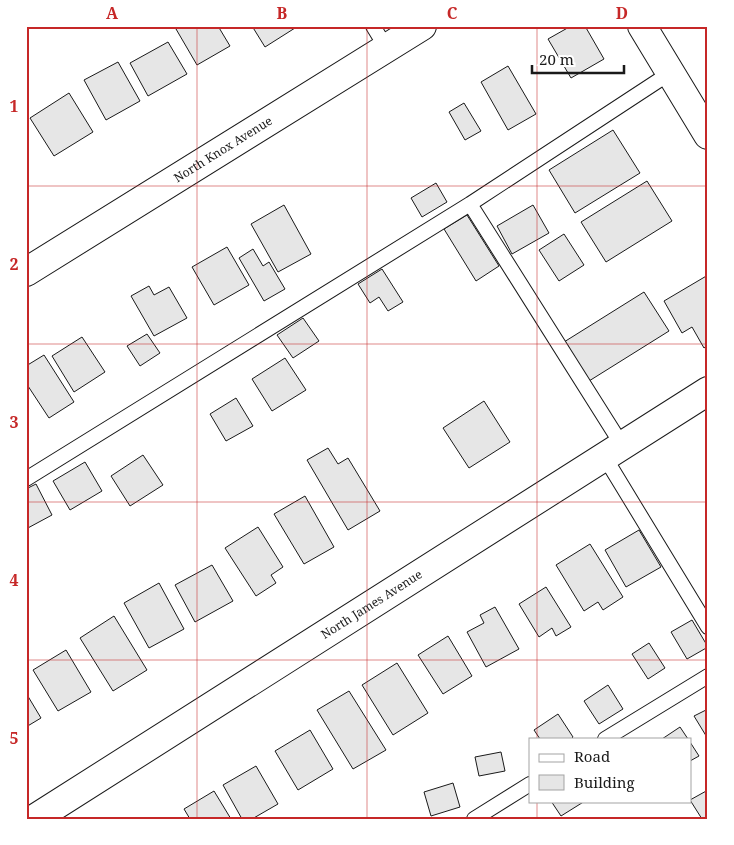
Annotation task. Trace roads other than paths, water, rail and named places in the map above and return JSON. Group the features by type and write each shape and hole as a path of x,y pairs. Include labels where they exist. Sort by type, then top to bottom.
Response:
{"street":[{"name":"North Knox Avenue","path":"26,272 380,38 422,26"},
{"path":"642,26 670,73 705,124"},
{"name":"North James Avenue","path":"34,819 708,390"}],"lane":[{"path":"26,479 470,204 670,73"},
{"path":"470,204 613,450 708,627"},
{"path":"607,738 708,676"},
{"path":"474,819 529,785"}]}
